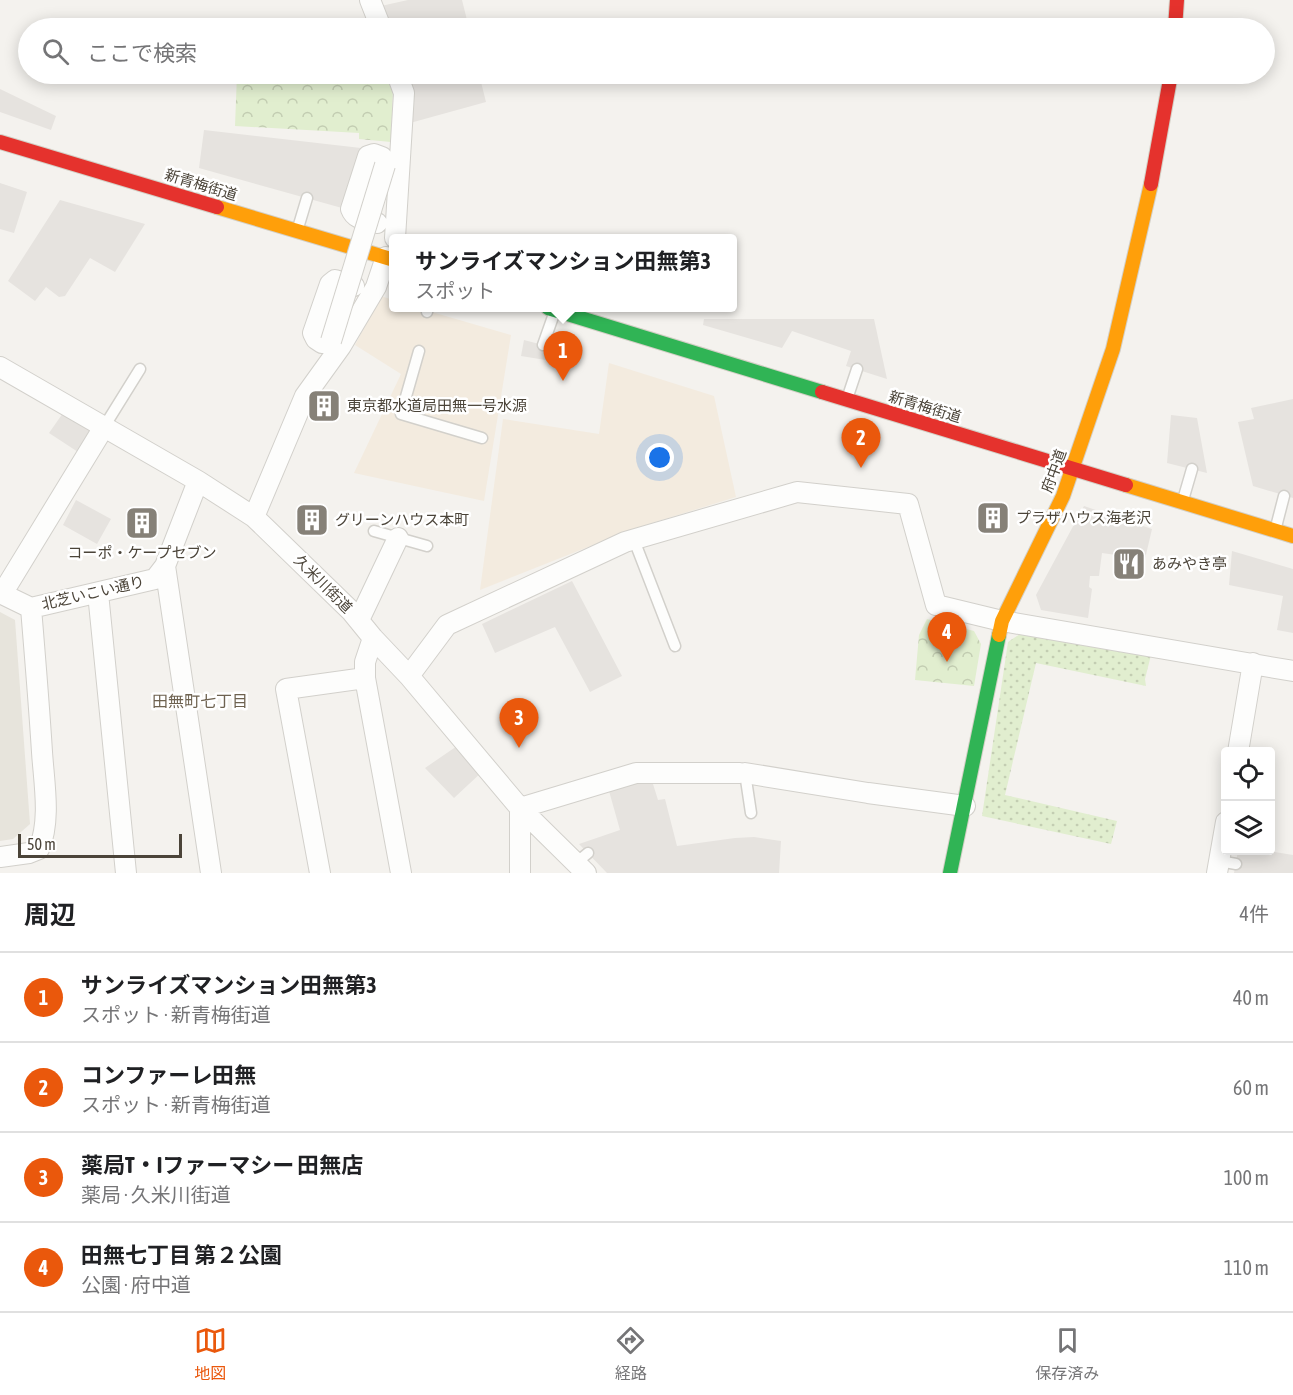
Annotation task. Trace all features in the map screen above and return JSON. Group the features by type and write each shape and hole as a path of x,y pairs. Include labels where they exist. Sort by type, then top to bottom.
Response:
{"main road":[{"path":"1176,18 1177,0"},
{"name":"府中道","path":"950,873 1002,621 1063,496 1116,337 1146,213 1169,84"},
{"name":"新青梅街道","path":"0,142 297,231 389,255"},
{"name":"新青梅街道","path":"562,312 1293,536"}],"street":[{"path":"370,0 377,18"},
{"path":"395,234 403,84"},
{"path":"354,286 334,280 330,284 314,333 316,339 321,343 331,341 385,165 382,157 374,154 368,156 351,209 353,215 357,217 377,223"},
{"path":"255,517 305,396 341,346 389,260"},
{"name":"久米川街道","path":"0,367 198,481 255,517 358,620 409,676 520,808 583,863"},
{"path":"1,593 104,427"},
{"path":"198,481 165,566 211,873"},
{"path":"409,676 447,625 634,540 797,492 908,504 936,605 1002,621 1293,671"},
{"path":"358,620 398,538"},
{"name":"北芝いこい通り","path":"1,593 31,608 154,579 165,566"},
{"path":"98,593 126,873"},
{"path":"0,857 28,854 39,849 43,839 45,786 31,608"},
{"path":"372,638 365,663 365,678 401,873"},
{"path":"1239,747 1253,663"},
{"path":"320,873 286,689 365,678"},
{"path":"520,873 520,808 636,773 743,773 965,806"}],"lane":[{"path":"297,231 307,198"},
{"path":"543,345 551,312"},
{"path":"419,351 401,414 482,438"},
{"path":"104,427 140,369"},
{"path":"847,400 857,369"},
{"path":"1182,502 1192,469"},
{"path":"1275,530 1284,496"},
{"path":"374,531 427,546"},
{"path":"634,540 675,646"},
{"path":"743,773 752,813"}],"shaded area":[{"path":"408,0 462,0 466,18 385,18 381,6"},
{"path":"407,84 482,84 486,102 410,123"},
{"path":"0,89 56,116 51,130 0,112"},
{"path":"204,130 361,148 342,208 199,168"},
{"path":"0,183 27,192 14,233 0,229"},
{"path":"60,200 145,224 115,272 90,258 65,296 59,297 46,287 35,301 8,281"},
{"path":"381,296 389,299 389,312 432,312 511,335 484,501 354,473 401,374 355,345"},
{"path":"704,319 874,319 887,379 846,366 851,351 792,331 782,348 703,325"},
{"path":"524,340 562,350 558,362 521,356"},
{"path":"609,363 714,396 736,497 636,528 480,590 503,419 599,434"},
{"path":"1293,399 1293,498 1253,486 1238,422 1254,419 1251,408"},
{"path":"63,413 92,431 78,452 49,433"},
{"path":"1171,415 1197,418 1207,473 1167,463"},
{"path":"76,500 111,519 97,544 63,525"},
{"path":"1084,506 1152,529 1145,559 1102,553 1099,576 1090,576 1089,587 1092,589 1088,618 1041,610 1036,595"},
{"path":"1232,551 1293,569 1293,633 1277,630 1283,596 1229,585"},
{"path":"572,581 622,676 590,692 555,627 495,653 482,624"},
{"path":"0,612 15,620 30,824 13,839 0,841"},
{"path":"460,744 483,771 454,798 425,768"},
{"path":"642,781 653,784 658,800 665,799 677,846 754,837 781,841 779,873 607,873 579,844 620,830 609,791"},
{"path":"1275,852 1293,855 1293,873 1234,873 1237,855 1275,855"}],"green space":[{"path":"237,84 391,84 393,89 391,142 359,139 359,133 235,126"},
{"path":"927,619 974,631 981,644 974,686 915,680 919,635"},
{"path":"1020,634 1151,655 1145,679 1146,686 1036,663 1005,795 1117,821 1111,844 982,816 1008,642"}],"traffic: fast":[{"path":"561,312 822,392"},
{"path":"950,873 999,635"}],"traffic: slow":[{"path":"999,635 1002,621 1063,496 1113,349 1151,184"},
{"path":"217,207 389,259"},
{"path":"1126,485 1293,536"}],"traffic: jam":[{"path":"1176,18 1177,0"},
{"path":"1151,184 1169,84"},
{"path":"0,142 217,207"},
{"path":"822,392 1126,485"}],"place":[{"name":"サンライズマンション田無第3","path":"563,381"},
{"name":"東京都水道局田無一号水源","path":"324,406"},
{"name":"コンファーレ田無","path":"861,468"},
{"name":"プラザハウス海老沢","path":"993,518"},
{"name":"グリーンハウス本町","path":"312,520"},
{"name":"コーポ・ケープセブン","path":"142,523"},
{"name":"あみやき亭","path":"1129,564"},
{"name":"田無七丁目 第２公園","path":"947,662"},
{"name":"薬局T・Iファーマシー 田無店","path":"519,748"}],"district":[{"name":"田無町七丁目","path":"200,701"}]}
